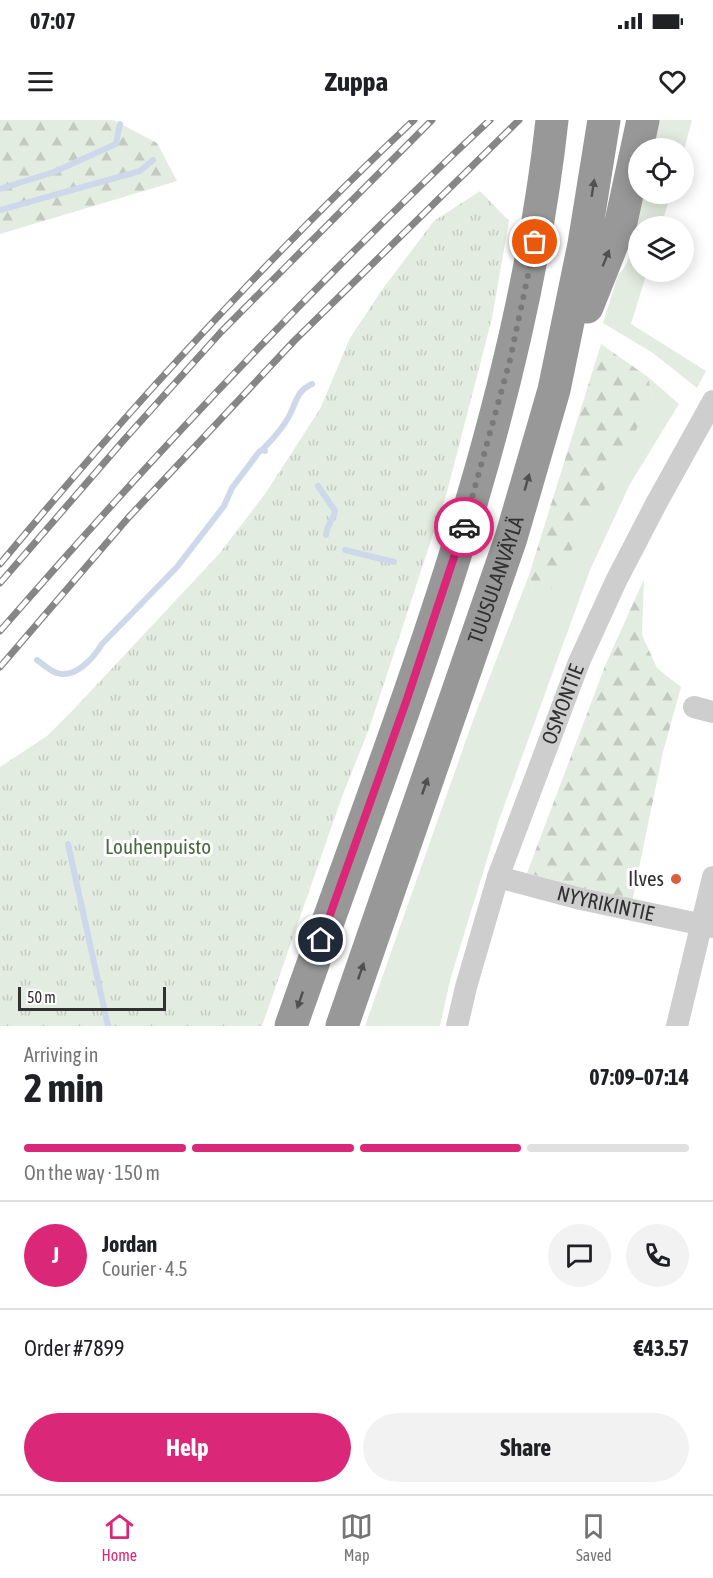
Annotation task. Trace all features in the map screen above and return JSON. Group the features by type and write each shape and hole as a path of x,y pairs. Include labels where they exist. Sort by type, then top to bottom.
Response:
{"highway":[{"path":"291,1026 407,699 466,522 510,360 535,242 552,120"},
{"name":"TUUSULANVÄYLÄ","path":"342,1026 511,538 554,390 584,244 604,120"},
{"path":"554,390 621,222 643,120"}],"street":[{"name":"OSMONTIE","path":"457,1026 498,877 579,662 609,595 713,401"},
{"name":"NYYRIKINTIE","path":"498,877 581,899 707,926"},
{"path":"677,1026 707,926 713,877"}],"green space":[{"path":"0,120 113,120 157,143 177,181 0,234"},
{"path":"656,120 692,120 687,138 653,138"},
{"name":"Louhenpuisto","path":"480,191 509,221 492,318 447,492 369,729 343,794 262,1026 0,1026 0,767 47,736 219,554 265,494 320,409 350,338 384,287 434,221"},
{"path":"639,204 668,204 664,216 636,216"},
{"path":"628,261 628,282 644,282 631,324 706,371 697,388 653,353 603,323 618,275"},
{"path":"601,344 648,377 653,398 551,589 532,589 529,575"},
{"path":"648,377 679,404 630,484 590,570 499,820 451,977 440,1026 365,1026 472,723 529,575 532,589 653,398"},
{"path":"644,579 642,635 657,668 681,687 663,752 632,902 527,873 605,666"}],"waterway":[{"path":"0,189 54,172 116,144 120,124"},
{"path":"0,210 140,171 153,160"},
{"path":"262,450 283,426 301,392 312,384"},
{"path":"37,660 52,671 64,674 84,666 102,644 177,567 224,506 232,488 259,452 265,451"},
{"path":"318,486 335,511 326,535"},
{"path":"345,550 394,562"},
{"path":"68,844 108,1026"}],"railway":[{"path":"0,564 98,449 252,280 414,120"},
{"path":"0,583 221,332 432,120"},
{"path":"0,631 238,369 362,243 490,120"},
{"path":"0,667 128,518 294,341 519,120"}],"way so far":[{"path":"464,527 510,360 535,242"}],"place":[{"name":"Ilves","path":"676,879"}],"route":[{"path":"321,940 407,699 464,527"}]}
